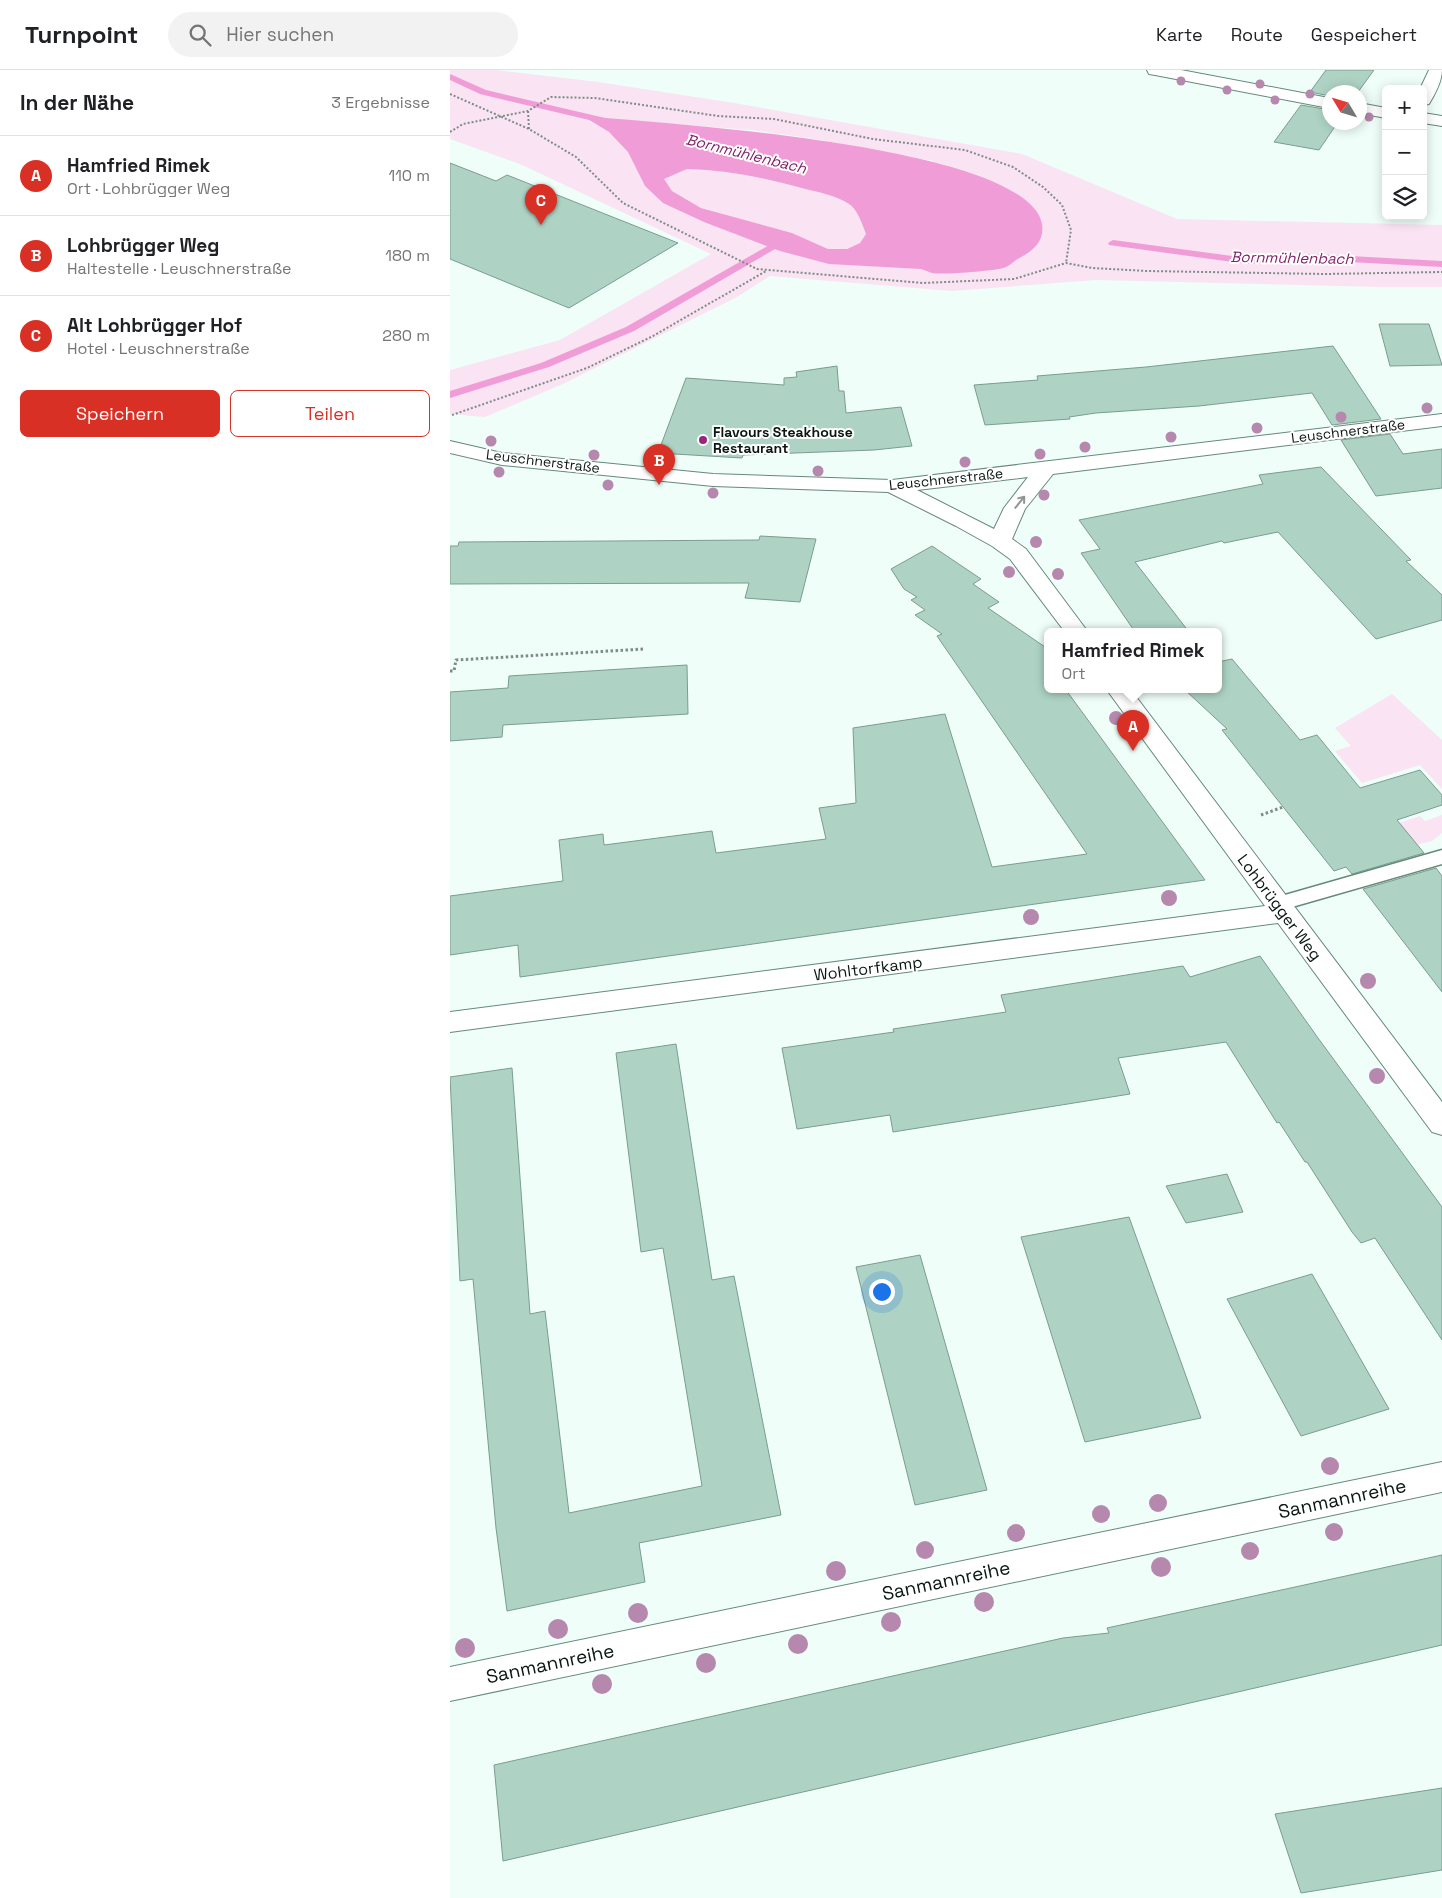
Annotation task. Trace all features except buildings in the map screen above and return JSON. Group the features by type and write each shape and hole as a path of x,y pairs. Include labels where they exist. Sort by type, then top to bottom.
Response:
{"street":[{"path":"1155,70 1322,101"},
{"path":"1427,91 1437,70"},
{"path":"1367,109 1382,112"},
{"path":"1427,119 1442,121"},
{"name":"Leuschnerstraße","path":"452,451 502,459 713,480 892,486 1442,420"},
{"path":"1000,541 1015,508 1048,467"},
{"path":"892,486 1000,541 1018,554 1074,628"},
{"name":"Lohbrügger Weg","path":"1121,693 1442,1124"},
{"name":"Wohltorfkamp","path":"450,1022 1282,909"},
{"name":"Sanmannreihe","path":"450,1684 1442,1477"}],"lane":[{"path":"1282,909 1442,857"}],"path":[{"path":"450,94 529,128 576,157 623,204 729,256 757,269 766,271 923,283 1014,279 1066,263 1092,268 1148,271 1325,274 1442,272"},
{"path":"450,132 463,124 504,118 528,111 550,97 596,98 718,116 774,118 873,139 965,150 1014,167 1043,187 1062,205 1071,230 1066,263"},
{"path":"528,111 529,128"},
{"path":"450,416 456,412 587,368 653,336 766,271"},
{"path":"450,671 454,671 456,660 644,649"}],"shaded area":[{"path":"450,70 496,70 598,82 734,103 1022,154 1177,219 1442,225 1442,287 1095,280 952,291 770,276 737,297 565,383 485,417 450,414 450,370 560,340 711,254 520,164 450,139","holes":["585,117 751,130 809,138 933,161 933,273 921,269 780,251 771,247 645,186 628,152 609,132"]},
{"path":"687,169 746,175 822,193 852,206 866,234 860,243 847,249 828,249 792,233 701,208 672,191 663,179"},
{"path":"1392,694 1442,740 1442,789 1420,765 1362,783 1335,751 1351,746 1335,728"},
{"path":"1442,815 1442,833 1432,841 1411,846 1393,825 1420,816 1425,821"}],"water":[{"path":"583,116 757,132 835,143 910,157 974,174 1021,197 1042,224 1041,237 1036,246 1027,254 1008,266 989,270 932,273 921,269 829,264 780,251 704,222 663,203 645,186 628,152 609,132","holes":["687,169 761,178 822,193 844,201 855,210 866,234 860,243 847,249 828,249 792,233 701,208 672,191 664,179"]}],"waterway":[{"name":"Bornmühlenbach","path":"450,77 483,92 602,120"},
{"name":"Bornmühlenbach","path":"1113,243 1247,261 1313,257 1442,264"},
{"path":"450,395 545,365 630,329 771,247"}],"place":[{"name":"Alt Lohbrügger Hof","path":"541,225"},
{"name":"Flavours Steakhouse Restaurant","path":"703,440"},
{"name":"Lohbrügger Weg","path":"659,485"},
{"name":"Hamfried Rimek","path":"1133,751"}]}
